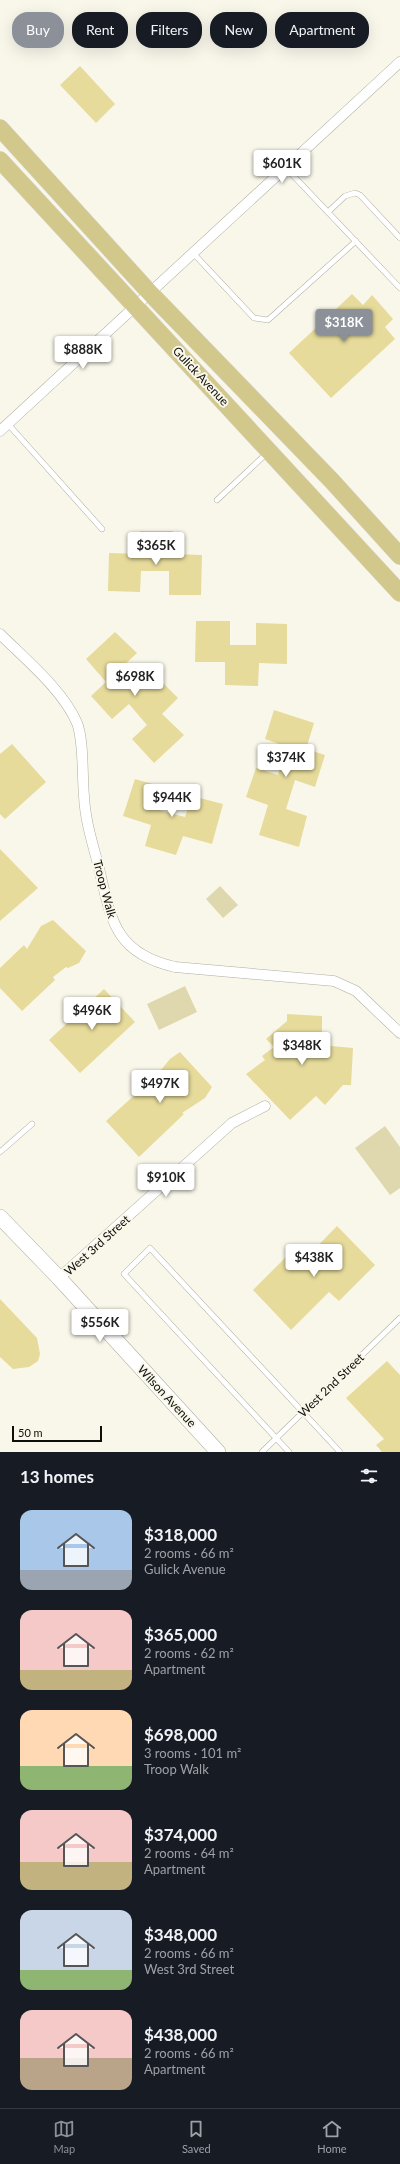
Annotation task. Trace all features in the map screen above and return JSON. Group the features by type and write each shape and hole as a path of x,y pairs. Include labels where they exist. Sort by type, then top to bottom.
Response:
{"main road":[{"name":"Gulick Avenue","path":"0,128 150,293 332,481 400,556"},
{"name":"Gulick Avenue","path":"0,160 136,305 400,592"}],"street":[{"path":"0,431 150,293 192,252 400,62"},
{"name":"Troop Walk","path":"0,634 68,707 78,725 88,826 110,916 123,938 136,951 154,962 175,967 334,981 356,991 400,1033"},
{"name":"West 3rd Street","path":"59,1278 232,1123 264,1106"},
{"name":"Wilson Avenue","path":"0,1217 59,1278 218,1452"}],"lane":[{"path":"286,166 400,288"},
{"path":"328,212 345,196 355,193 360,195 400,238"},
{"path":"192,252 254,318 268,320 356,241"},
{"path":"8,424 102,528"},
{"path":"217,500 270,450"},
{"path":"0,1152 32,1124"},
{"path":"289,1452 124,1274 150,1248 340,1452"},
{"name":"West 2nd Street","path":"262,1452 400,1318"}],"shaded area":[{"path":"220,886 238,905 223,918 206,899"},
{"path":"185,986 197,1012 159,1030 147,1004"},
{"path":"385,1126 400,1147 400,1188 390,1195 355,1148"}],"building":[{"path":"80,66 115,104 96,123 60,85"},
{"path":"352,294 363,305 372,295 393,319 385,327 395,339 331,398 289,353"},
{"path":"140,531 173,531 173,554 202,555 201,595 169,595 169,571 141,571 140,592 108,591 109,553 140,554"},
{"path":"196,621 230,621 230,645 256,645 256,623 287,624 287,664 259,663 258,686 225,685 225,662 195,662"},
{"path":"115,632 137,653 121,668 140,688 156,676 178,698 162,714 184,735 154,763 132,739 147,725 129,704 112,719 91,696 106,682 86,659"},
{"path":"274,710 314,723 306,749 325,755 315,787 295,780 286,809 307,816 299,847 259,835 268,805 246,797 256,768 278,775 285,746 265,739"},
{"path":"12,744 46,782 5,819 0,814 0,754"},
{"path":"135,779 166,788 159,810 185,817 192,796 223,804 212,844 183,836 176,855 145,846 151,825 123,816"},
{"path":"0,849 38,888 0,921"},
{"path":"53,920 86,951 79,963 68,968 66,967 53,977 55,980 22,1011 0,988 0,968 24,945 27,949 41,926"},
{"path":"104,989 135,1022 80,1073 49,1040"},
{"path":"287,1014 322,1016 322,1039 331,1046 353,1048 351,1085 343,1085 325,1105 316,1096 290,1120 246,1074 265,1060 262,1056 274,1047 266,1039 287,1021"},
{"path":"180,1052 212,1087 205,1098 182,1113 184,1114 139,1157 106,1121 151,1080 152,1081 170,1059"},
{"path":"337,1226 375,1265 339,1301 329,1292 291,1330 253,1290 291,1252 301,1263"},
{"path":"0,1299 37,1338 40,1354 38,1361 29,1367 13,1369 0,1357"},
{"path":"387,1361 400,1375 400,1452 382,1452 376,1445 384,1439 346,1398"}]}
